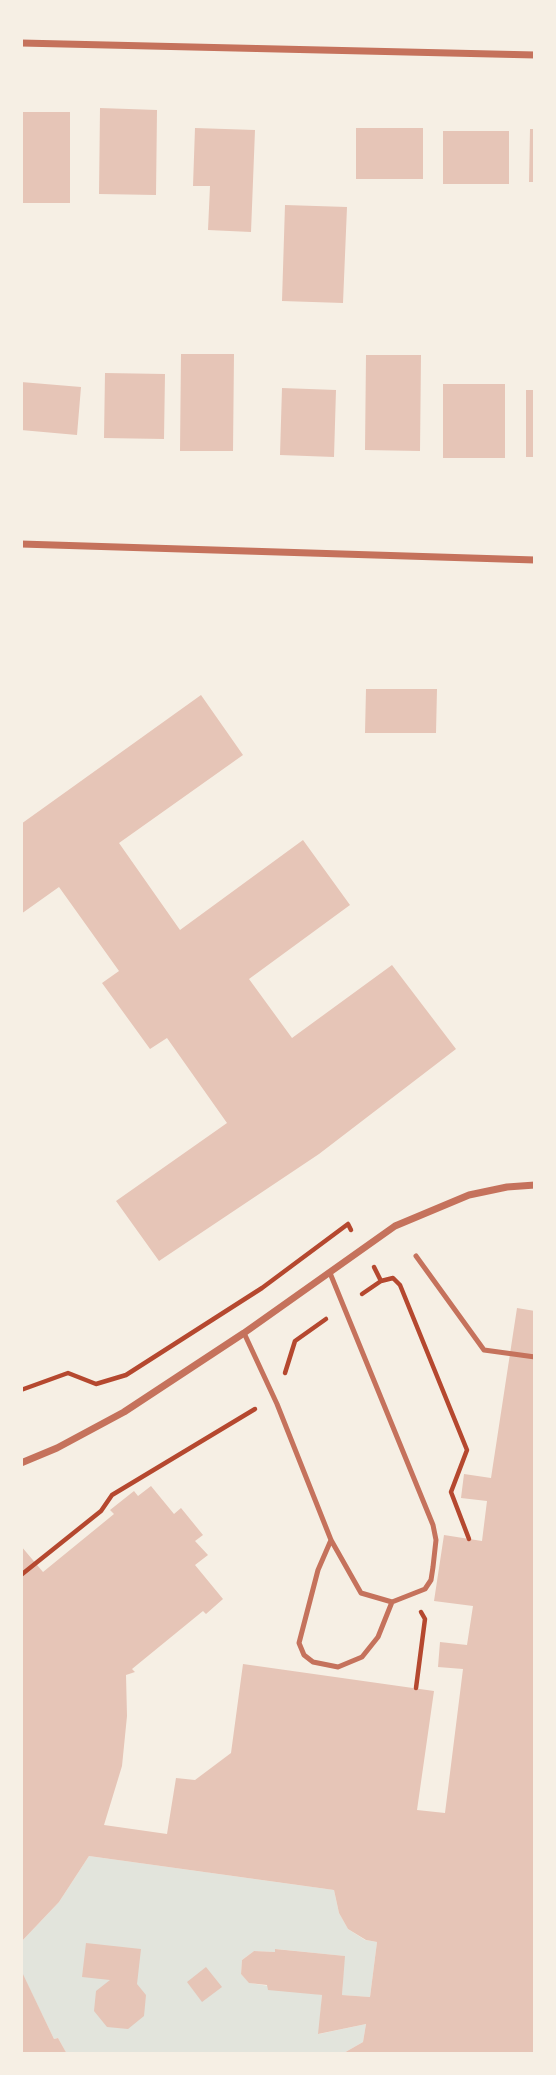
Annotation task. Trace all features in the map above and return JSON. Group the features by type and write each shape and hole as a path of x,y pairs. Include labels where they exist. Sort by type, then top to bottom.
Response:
{"street":[{"path":"21,43 535,55"},
{"path":"21,544 535,560"},
{"path":"21,1463 57,1448 124,1412 244,1333 395,1226 469,1195 507,1186 535,1185"}],"lane":[{"path":"416,1256 484,1350 535,1357"},
{"path":"244,1333 272,1393 331,1540 361,1593 392,1602 425,1589 431,1580 436,1540 433,1524 330,1273"},
{"path":"331,1540 318,1570 299,1643 303,1655 313,1662 338,1667 362,1657 378,1637 392,1602"}],"path":[{"path":"21,1390 68,1373 96,1384 125,1375 251,1295 348,1224 382,1281"},
{"path":"21,1576 101,1511 112,1495 250,1414 272,1393 290,1365 295,1341 382,1281 393,1278 400,1285 467,1450 451,1492 469,1539"},
{"path":"413,1595 425,1619 416,1688"}],"shaded area":[{"path":"89,1856 334,1890 339,1913 348,1929 365,1940 377,1942 370,1997 342,1995 344,1956 276,1949 275,1952 254,1951 242,1960 241,1974 250,1983 322,1995 319,2034 366,2024 363,2042 342,2054 67,2054 58,2038 54,2039 21,1971 21,1942 59,1902"}],"building":[{"path":"100,108 157,110 156,195 99,194"},
{"path":"21,112 70,112 70,203 21,203"},
{"path":"195,128 255,130 251,232 208,230 210,186 193,186"},
{"path":"356,128 423,128 423,179 356,179"},
{"path":"530,129 535,129 535,182 529,182"},
{"path":"443,131 509,131 509,184 443,184"},
{"path":"285,205 347,207 343,303 282,301"},
{"path":"181,354 234,354 233,451 180,451"},
{"path":"366,355 421,355 420,451 365,450"},
{"path":"105,373 165,374 164,439 104,438"},
{"path":"21,382 81,387 77,435 21,430"},
{"path":"443,384 505,384 505,458 443,458"},
{"path":"282,388 336,390 334,457 280,455"},
{"path":"526,390 535,390 535,457 526,457"},
{"path":"366,689 437,689 436,733 365,733"},
{"path":"201,695 243,755 119,843 180,930 303,840 350,905 249,979 292,1038 392,965 456,1049 319,1154 159,1261 116,1201 227,1123 167,1038 150,1049 102,983 119,971 59,887 21,914 21,824"},
{"path":"517,1308 535,1311 535,2054 342,2054 363,2042 366,2024 318,2034 322,1995 268,1990 267,1985 249,1983 241,1974 242,1960 254,1951 275,1952 275,1949 345,1956 342,1995 370,1997 377,1942 366,1940 348,1929 339,1913 334,1890 89,1856 59,1902 21,1942 21,1546 43,1572 114,1514 110,1510 134,1491 138,1496 151,1486 174,1514 181,1508 203,1535 195,1541 208,1555 195,1565 223,1599 206,1614 203,1611 132,1669 135,1672 126,1675 127,1716 122,1766 104,1825 167,1834 176,1778 195,1780 231,1753 243,1664 434,1691 417,1810 445,1813 463,1669 438,1667 440,1642 467,1645 473,1606 434,1601 444,1535 482,1541 487,1501 461,1498 464,1474 491,1478"},
{"path":"86,1943 141,1949 137,1984 146,1995 144,2016 128,2029 107,2027 94,2011 96,1991 110,1980 82,1977"},
{"path":"206,1967 222,1987 202,2002 187,1982"},
{"path":"21,1970 54,2039 58,2038 67,2054 21,2054"}]}
